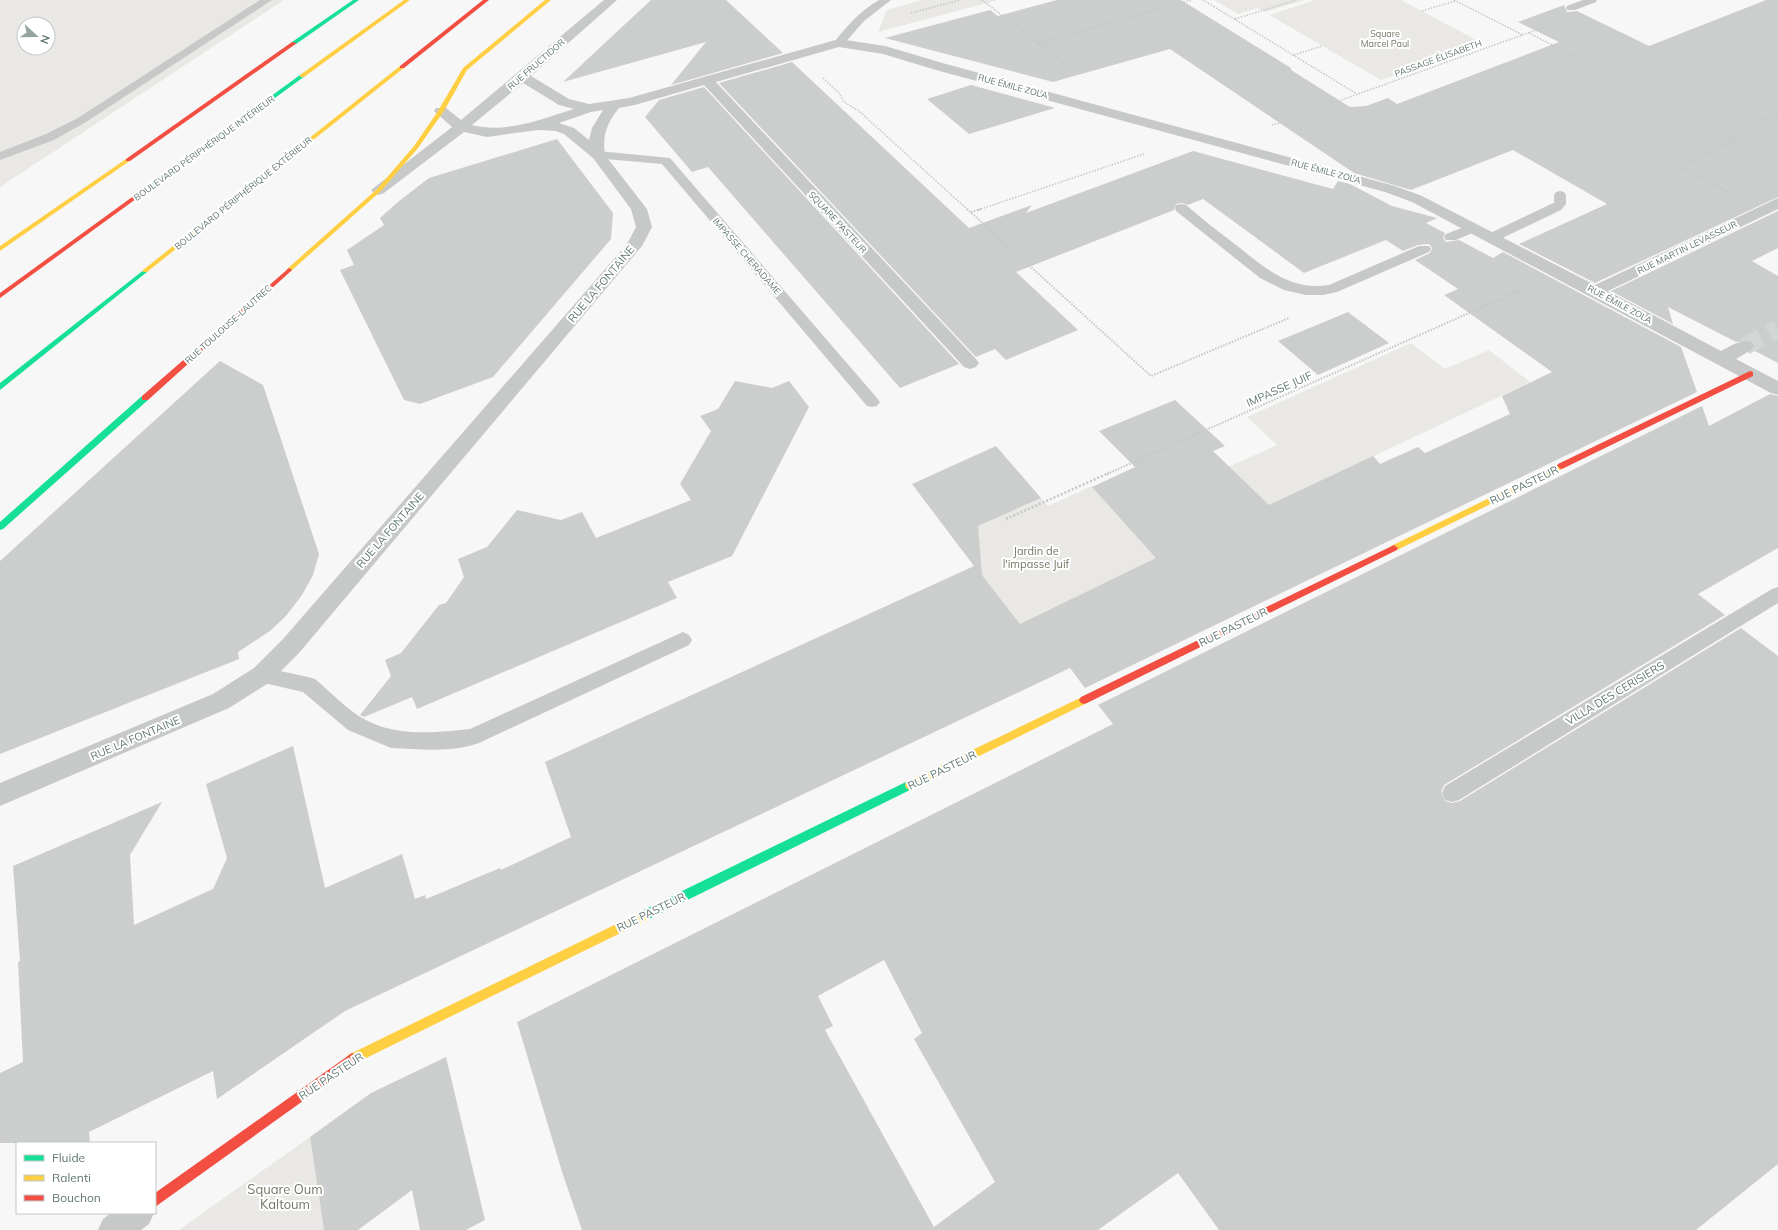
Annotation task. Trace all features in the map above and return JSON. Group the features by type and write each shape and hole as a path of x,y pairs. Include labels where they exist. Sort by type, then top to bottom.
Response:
{"main road":[{"path":"0,249 356,0"},
{"name":"BOULEVARD PÉRIPHÉRIQUE INTÉRIEUR","path":"0,296 407,0"},
{"name":"BOULEVARD PÉRIPHÉRIQUE EXTÉRIEUR","path":"0,387 486,0"},
{"path":"379,190 416,147 441,111 465,70 548,0"},
{"name":"RUE TOULOUSE-LAUTREC","path":"0,526 379,190"},
{"name":"RUE PASTEUR","path":"156,1200 356,1056 1750,374"}],"street":[{"name":"RUE FRUCTIDOR","path":"461,127 522,77 611,0"},
{"name":"RUE LA FONTAINE","path":"441,111 461,127 487,133 536,126 589,108 614,105 839,44"},
{"name":"RUE ÉMILE ZOLA","path":"839,44 885,50 1390,189 1417,200 1595,291 1778,389"},
{"name":"RUE LA FONTAINE","path":"522,77 564,102 589,108"},
{"name":"SQUARE PASTEUR","path":"707,80 970,363"},
{"path":"598,155 595,140 598,127 614,105"},
{"name":"RUE LA FONTAINE","path":"0,795 221,701 262,675 296,640 634,246 644,227 639,209 598,155 569,131 558,127 536,126"},
{"name":"RUE TOULOUSE-LAUTREC","path":"379,190 461,127"},
{"name":"RUE MARTIN LEVASSEUR","path":"1595,291 1778,203"},
{"path":"1721,359 1745,346"},
{"path":"114,1230 137,1214"}],"lane":[{"path":"0,156 50,136 82,120 267,0"},
{"path":"839,44 856,21 876,5 886,0"},
{"path":"1571,8 1592,0"},
{"name":"IMPASSE CHERADAME","path":"598,155 666,161 872,402"},
{"path":"1491,238 1556,207 1560,204 1560,195"},
{"path":"1181,208 1265,275 1280,284 1300,290 1318,292 1332,289 1424,249"},
{"path":"1451,237 1472,228"},
{"name":"VILLA DES CERISIERS","path":"1452,792 1778,594"},
{"path":"262,675 308,685 355,724 391,739 440,741 472,737 684,640"}],"path":[{"path":"982,0 1079,74 1056,98"},
{"path":"1039,44 1192,0"},
{"path":"1203,0 1358,94"},
{"path":"1235,19 1296,0"},
{"path":"1422,11 1455,0 1523,35"},
{"name":"PASSAGE ÉLISABETH","path":"1322,107 1553,24"},
{"path":"1528,33 1662,102"},
{"path":"1293,55 1322,46"},
{"path":"797,55 839,93 844,102 859,111 1151,376 1290,318"},
{"path":"1763,210 1680,167 1738,139 1757,122 1778,113"},
{"path":"1716,128 1738,139"},
{"path":"971,212 1196,136"},
{"name":"IMPASSE JUIF","path":"1006,519 1560,273"}],"green space":[{"path":"0,0 284,0 0,187"},
{"path":"922,0 998,0 878,32 887,10"},
{"path":"1214,0 1305,0 1265,12 1258,8 1238,14"},
{"name":"Square Marcel Paul","path":"1315,0 1401,0 1484,44 1381,80 1269,15"},
{"name":"Jardin de l'impasse Juif","path":"1411,343 1445,369 1489,350 1530,382 1020,624 952,537 1041,498 1048,506 1092,486 1119,516 1277,445 1247,417"},
{"name":"Square Oum Kaltoum","path":"310,1137 324,1230 179,1230"}],"building":[{"path":"651,0 726,0 783,53 671,85 706,42 563,82"},
{"path":"1057,0 1181,0 1291,68 1291,70 1350,107 1366,106 1388,98 1397,104 1559,42 1518,22 1564,5 1567,12 1577,11 1649,46 1766,0 1778,0 1778,197 1595,283 1519,244 1607,204 1513,150 1411,190 1354,173 1170,49 1053,82 885,38 990,10 998,16"},
{"path":"792,62 969,228 1032,205 1026,213 1193,151 1333,189 1338,181 1350,184 1392,206 1437,218 1426,223 1445,233 1443,238 1446,242 1459,240 1493,258 1503,252 1681,347 1697,392 1085,688 1070,668 345,1011 217,1099 213,1071 89,1132 90,1142 0,1143 0,1073 23,1062 18,962 20,961 13,866 162,802 130,855 134,925 213,889 227,858 206,784 293,746 325,888 402,854 415,899 425,895 426,899 500,868 501,870 571,837 545,762 974,566 912,484 996,446 1041,498 978,526 982,575 1020,624 1156,558 1092,487 1135,467 1099,431 1175,400 1225,446 1213,451 1269,505 1373,456 1380,464 1418,447 1425,453 1510,414 1502,396 1552,372 1444,295 1458,289 1415,260 1430,253 1432,248 1429,244 1418,245 1403,251 1386,240 1304,273 1203,199 1188,205 1181,203 1176,204 1174,210 1016,272 1078,330 1006,360 995,349 976,357 719,83"},
{"path":"971,85 1055,108 969,134 927,99"},
{"path":"704,87 959,364 900,388 708,167 692,172 645,117 659,100"},
{"path":"557,139 613,213 611,239 493,377 420,404 404,400 340,270 354,265 347,250 384,225 380,218 429,178"},
{"path":"1778,211 1778,248 1752,261 1778,276 1778,363 1753,350 1756,346 1751,341 1736,342 1668,307 1673,324 1611,291"},
{"path":"1348,312 1389,343 1318,375 1278,341"},
{"path":"220,361 263,385 319,554 313,575 302,595 286,616 270,631 238,652 239,659 0,754 0,561"},
{"path":"735,381 772,388 789,381 809,407 732,556 668,582 677,598 417,709 412,697 364,717 360,715 391,676 385,660 401,653 439,605 446,603 464,577 458,559 487,547 517,510 561,520 582,512 596,538 691,500 680,484 711,431 700,416 718,409"},
{"path":"1770,394 1778,396 1778,548 1698,594 1725,615 1444,785 1441,792 1445,801 1452,803 1460,801 1741,628 1778,656 1778,1164 1696,1230 1219,1230 1178,1173 1098,1230 582,1230 563,1175 517,1022 1113,724 1098,705 1702,406 1709,426","holes":["884,960 922,1033 914,1039 995,1182 934,1227 825,1030 833,1026 818,996"]},
{"path":"446,1057 485,1220 466,1230 420,1230 412,1190 358,1230 324,1230 310,1137 371,1093"}],"tunnel":[{"path":"1745,346 1778,329"}],"traffic: fast":[{"path":"294,43 356,0"},
{"path":"148,188 302,76"},
{"path":"0,387 145,271"},
{"path":"0,527 145,398"},
{"path":"645,915 910,785"}],"traffic: slow":[{"path":"302,76 407,0"},
{"path":"441,111 465,69 548,0"},
{"path":"145,271 402,67"},
{"path":"289,270 379,190 416,147 441,111"},
{"path":"0,249 128,160"},
{"path":"1394,548 1561,466"},
{"path":"910,785 1084,700"},
{"path":"352,1059 645,915"}],"traffic: jam":[{"path":"402,67 486,0"},
{"path":"128,160 294,43"},
{"path":"0,296 148,188"},
{"path":"145,398 289,270"},
{"path":"1561,466 1750,374"},
{"path":"1084,700 1394,548"},
{"path":"156,1200 352,1059"}]}
